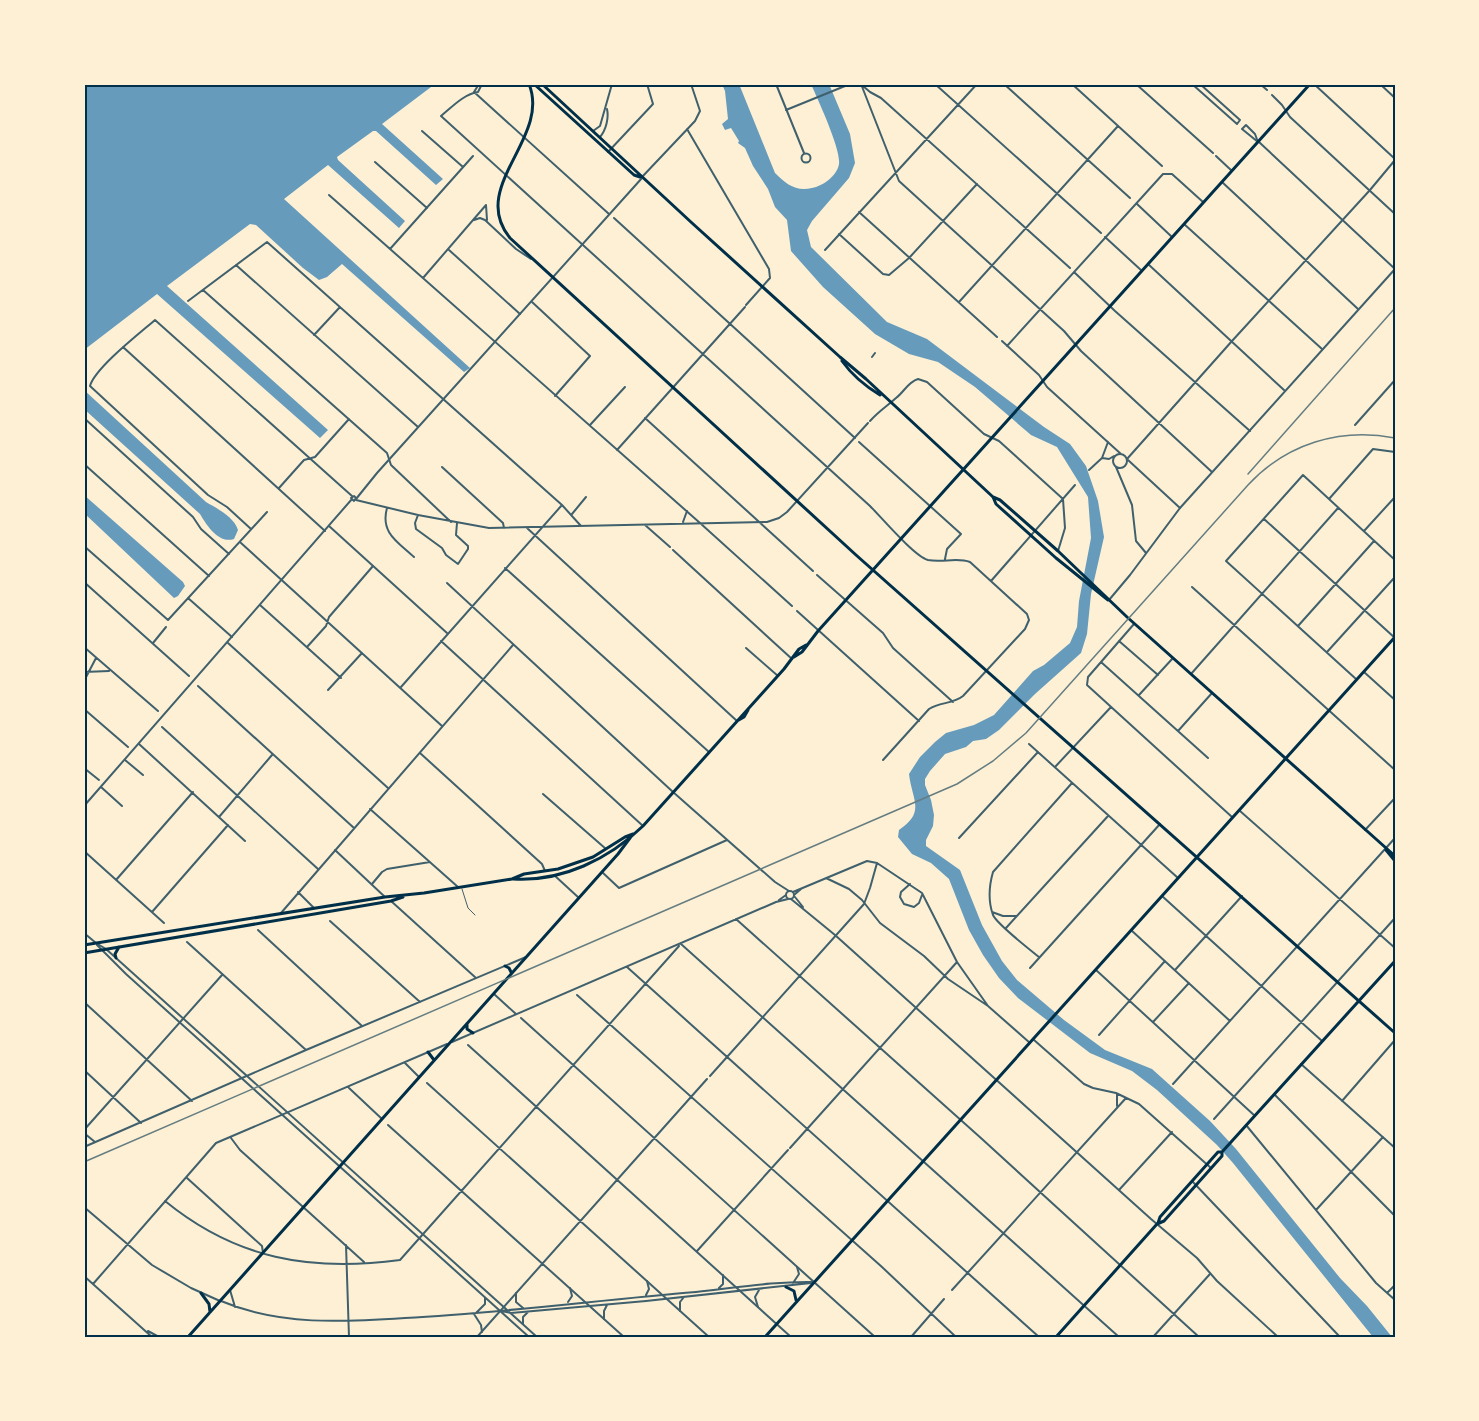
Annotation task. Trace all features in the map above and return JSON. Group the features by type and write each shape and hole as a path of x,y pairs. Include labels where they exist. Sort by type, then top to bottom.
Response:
{"main road":[{"path":"529,84 534,110 525,137 506,175 498,200 500,221 510,238 797,502 1395,1033"},
{"path":"534,84 634,175 642,177"},
{"path":"542,84 963,470 1058,551 1082,577"},
{"path":"84,945 385,897 407,896 512,879 524,880 580,867 602,858 624,843 643,826 737,721 744,717 799,649 806,645 1203,202 1312,84"},
{"path":"993,497 996,504 1191,674 1365,830 1395,861"},
{"path":"765,1337 1395,637"},
{"path":"512,879 524,874 574,864 633,834"},
{"path":"188,1337 579,898 633,834"},
{"path":"1385,849 1395,856"},
{"path":"84,953 391,901 407,896"},
{"path":"272,921 280,913"},
{"path":"210,931 221,923"},
{"path":"117,958 115,954 120,946"},
{"path":"1157,1224 1164,1221 1222,1156 1222,1152 1395,961"},
{"path":"505,966 509,968 511,974"},
{"path":"467,1024 467,1029 473,1034"},
{"path":"428,1052 434,1060"},
{"path":"1056,1337 1207,1164 1218,1152 1222,1152"},
{"path":"786,1287 794,1291 796,1302"},
{"path":"201,1293 209,1304 210,1312"}],"street":[{"path":"481,84 478,92 474,92 441,116 926,559 968,561 1023,609 1029,618 1024,631 962,698 935,705 883,760"},
{"path":"593,131 600,126 607,109 612,84"},
{"path":"608,152 653,104 647,84"},
{"path":"84,806 329,526 687,129 700,111 691,84"},
{"path":"776,84 804,153"},
{"path":"786,110 849,84"},
{"path":"861,84 881,98 1070,268"},
{"path":"861,84 899,181 1041,309 1081,351 1212,472"},
{"path":"935,84 1101,233"},
{"path":"825,250 977,84"},
{"path":"1004,84 1130,198"},
{"path":"1072,84 1162,166"},
{"path":"1136,84 1213,153"},
{"path":"1192,84 1237,124 1240,120 1200,84"},
{"path":"1260,84 1267,90"},
{"path":"1120,475 1131,454 1395,160 1312,84"},
{"path":"1380,84 1395,98"},
{"path":"474,92 609,214"},
{"path":"1272,95 1290,117 1395,214"},
{"path":"600,137 605,129 607,109"},
{"path":"1108,600 1130,575 1179,508 1395,269 1242,129 1246,125 1255,134 1258,142"},
{"path":"959,302 1118,126"},
{"path":"617,450 770,277 768,267 687,129"},
{"path":"422,131 463,167"},
{"path":"390,249 473,156"},
{"path":"1216,156 1232,171"},
{"path":"375,162 427,208"},
{"path":"1007,346 1161,176 1167,172 1172,174 1203,202"},
{"path":"1222,182 1358,309"},
{"path":"839,234 883,274 889,275 909,258 977,184"},
{"path":"329,195 792,606"},
{"path":"1136,203 1172,237"},
{"path":"422,278 486,205 488,223"},
{"path":"859,212 997,337"},
{"path":"472,222 481,218 524,255 534,260"},
{"path":"614,218 855,438"},
{"path":"1184,224 1322,349"},
{"path":"1105,237 1142,270"},
{"path":"188,301 267,243 572,514 580,526"},
{"path":"448,249 520,314"},
{"path":"1148,264 1284,390"},
{"path":"236,265 418,427"},
{"path":"1074,272 1250,431"},
{"path":"203,290 387,453 391,465 452,522"},
{"path":"531,302 590,356 555,396"},
{"path":"314,335 340,307"},
{"path":"251,530 222,503 208,495 90,386 96,375 123,347 155,320 354,499 479,528 767,522 783,516 869,422 912,381 918,379 927,382 984,434 999,441 1063,499 1065,528 1058,551"},
{"path":"1002,341 1047,387 1179,508"},
{"path":"123,347 325,531"},
{"path":"872,357 876,353"},
{"path":"1355,425 1395,380"},
{"path":"1391,385 1395,391"},
{"path":"590,425 625,387"},
{"path":"84,418 193,517 201,529 229,554"},
{"path":"645,418 813,571"},
{"path":"279,488 304,460 315,457 349,419"},
{"path":"859,442 961,534 947,549 945,560"},
{"path":"1089,470 1102,458 1108,442"},
{"path":"1115,465 1116,449"},
{"path":"1329,499 1373,449 1395,452"},
{"path":"1102,458 1109,459 1122,454 1131,454"},
{"path":"1109,459 1115,465 1132,505 1138,545 1146,553"},
{"path":"84,464 209,576"},
{"path":"1115,465 1132,464"},
{"path":"442,467 503,523 504,528"},
{"path":"1356,679 1226,561 1303,476 1395,560"},
{"path":"991,580 1075,485"},
{"path":"572,514 586,497"},
{"path":"1364,531 1395,497"},
{"path":"400,687 562,505"},
{"path":"387,508 384,518 387,529 391,536 414,557"},
{"path":"1191,674 1338,508"},
{"path":"682,523 687,511"},
{"path":"84,546 168,620 267,512"},
{"path":"418,515 415,523 417,529 458,564 468,546 456,535 457,523"},
{"path":"1263,519 1395,637"},
{"path":"645,524 793,658"},
{"path":"329,526 447,634"},
{"path":"525,528 737,721"},
{"path":"1298,627 1374,541"},
{"path":"241,543 442,726"},
{"path":"307,647 328,622 329,617 373,566"},
{"path":"505,568 709,752"},
{"path":"817,575 883,633 893,648 953,702"},
{"path":"1327,652 1395,577"},
{"path":"84,582 189,676"},
{"path":"447,583 673,792 1197,1258 1210,1274 1278,1337"},
{"path":"1192,587 1395,770"},
{"path":"188,598 232,638"},
{"path":"260,605 341,678"},
{"path":"797,611 919,721"},
{"path":"1134,624 1088,677 1086,683 1233,817"},
{"path":"152,644 166,627"},
{"path":"1119,641 1158,675"},
{"path":"441,642 643,826"},
{"path":"228,643 388,788"},
{"path":"280,913 513,645"},
{"path":"84,647 158,711"},
{"path":"746,648 777,676"},
{"path":"328,690 362,653"},
{"path":"84,681 96,658"},
{"path":"1139,695 1173,658"},
{"path":"1101,662 1208,758"},
{"path":"84,672 109,671"},
{"path":"1363,671 1395,700"},
{"path":"198,686 354,828"},
{"path":"1178,731 1212,693"},
{"path":"1055,767 1111,708"},
{"path":"84,709 128,747"},
{"path":"162,727 318,869"},
{"path":"140,744 245,841"},
{"path":"1029,744 1178,878"},
{"path":"959,838 1038,752"},
{"path":"420,753 543,864 545,871"},
{"path":"219,817 272,755"},
{"path":"125,760 142,775"},
{"path":"84,768 99,780"},
{"path":"1039,957 994,917 990,897 993,872 1072,783"},
{"path":"101,787 122,806"},
{"path":"116,880 193,792"},
{"path":"543,794 606,849"},
{"path":"1365,830 1395,798"},
{"path":"370,809 460,887"},
{"path":"1239,810 1395,948"},
{"path":"1006,928 1108,816"},
{"path":"1030,968 1160,824"},
{"path":"152,912 228,825"},
{"path":"1173,1084 1395,838"},
{"path":"602,872 619,888 727,840"},
{"path":"335,850 385,897"},
{"path":"84,851 164,923"},
{"path":"93,1284 216,1143 681,944 867,861 877,863 922,893 957,962 988,1006"},
{"path":"372,884 387,869 430,862"},
{"path":"710,1076 864,904 877,863"},
{"path":"554,874 579,898"},
{"path":"826,878 849,889 880,923 1084,1084 1116,1093 1149,1111 1211,1168"},
{"path":"910,884 901,892 900,897 904,904 914,907 921,900 922,893"},
{"path":"298,892 314,908"},
{"path":"1161,896 1322,1041"},
{"path":"1175,970 1242,897"},
{"path":"391,901 476,978"},
{"path":"992,912 1003,916 1017,916"},
{"path":"1214,1119 1395,918"},
{"path":"736,919 1199,1337"},
{"path":"330,921 420,1002"},
{"path":"258,930 362,1026"},
{"path":"1131,930 1230,1021"},
{"path":"84,933 117,958 537,1337"},
{"path":"187,942 306,1050"},
{"path":"96,943 100,951 529,1337"},
{"path":"165,1201 219,1238 272,1257 299,1262 346,1263 402,1258 681,944"},
{"path":"681,944 1119,1337"},
{"path":"84,1147 526,957"},
{"path":"1099,1035 1165,961"},
{"path":"697,1251 957,962"},
{"path":"627,967 1039,1337"},
{"path":"1095,969 1255,1116"},
{"path":"95,1142 84,1132 222,975"},
{"path":"1153,1022 1189,983"},
{"path":"493,993 516,1014"},
{"path":"577,995 956,1337"},
{"path":"84,1002 192,1101"},
{"path":"521,1018 875,1337"},
{"path":"1342,1101 1395,1040"},
{"path":"468,1045 792,1337"},
{"path":"405,1063 419,1077"},
{"path":"1301,1064 1395,1148"},
{"path":"84,1070 141,1123"},
{"path":"477,1337 707,1079"},
{"path":"427,1083 709,1337"},
{"path":"347,1088 382,1119"},
{"path":"1116,1093 1118,1106"},
{"path":"1274,1094 1395,1216"},
{"path":"952,1290 1126,1098"},
{"path":"388,1125 622,1336"},
{"path":"1246,1125 1376,1283 1395,1300"},
{"path":"1119,1190 1172,1132"},
{"path":"231,1137 240,1150 364,1262"},
{"path":"1316,1210 1383,1137"},
{"path":"187,1177 262,1246 263,1252"},
{"path":"1192,1181 1340,1337"},
{"path":"84,1207 172,1278 201,1293 235,1307 277,1317 310,1321 349,1321 500,1311 511,1313 741,1292 814,1282"},
{"path":"346,1245 350,1337"},
{"path":"793,1283 798,1277 796,1267"},
{"path":"1153,1337 1210,1274"},
{"path":"718,1290 723,1284 723,1275"},
{"path":"84,1276 152,1337"},
{"path":"645,1296 649,1289 647,1281"},
{"path":"505,1308 814,1282"},
{"path":"1388,1293 1395,1285"},
{"path":"567,1303 572,1296 570,1288"},
{"path":"230,1289 235,1307"},
{"path":"758,1306 755,1297 759,1290"},
{"path":"516,1293 516,1302 523,1308"},
{"path":"474,1314 485,1304 483,1296"},
{"path":"680,1311 680,1302 684,1297"},
{"path":"911,1337 944,1299"},
{"path":"604,1319 604,1311 608,1304"},
{"path":"523,1324 523,1317 528,1311"},
{"path":"474,1314 482,1325 482,1332"},
{"path":"143,1328 159,1337"}],"lane":[{"path":"460,887 468,908 475,915"}],"water":[{"path":"84,84 435,84 382,124 443,179 436,185 376,131 337,157 405,221 399,228 328,165 284,199 470,368 464,372 342,264 327,277 319,280 256,225 250,224 167,286 328,430 320,438 157,294 84,350"},
{"path":"722,84 739,84 775,173 792,186 806,189 829,180 839,164 833,136 811,84 829,84 850,134 855,163 849,178 807,230 811,247 887,322 927,339 1070,444 1086,466 1098,501 1104,537 1091,594 1087,634 1081,653 999,730 986,739 973,741 966,747 945,754 930,771 925,779 925,785 934,815 926,846 960,870 982,925 1002,961 1017,980 1064,1020 1105,1050 1152,1069 1210,1121 1236,1149 1340,1278 1392,1337 1373,1337 1233,1163 1217,1145 1157,1090 1132,1071 1090,1053 1018,998 999,978 983,955 969,930 949,879 931,863 912,854 898,837 899,830 915,811 909,774 920,757 946,733 974,725 994,715 1033,671 1044,665 1070,643 1077,627 1079,601 1091,538 1088,497 1057,447 1031,435 975,387 938,362 909,354 875,334 823,287 791,251 787,220 775,207 768,189 753,166 745,148 738,143 731,128 725,130 722,124 728,119"},
{"path":"84,390 206,502 229,517 238,530 234,539 223,539 214,533 200,514 84,409"},
{"path":"84,495 183,582 185,586 178,596 174,598 84,513"}],"railway":[{"path":"1248,474 1395,308"},
{"path":"84,1162 957,784 993,761 1026,733 1263,471 1297,449 1334,437 1374,435 1395,438"}]}
